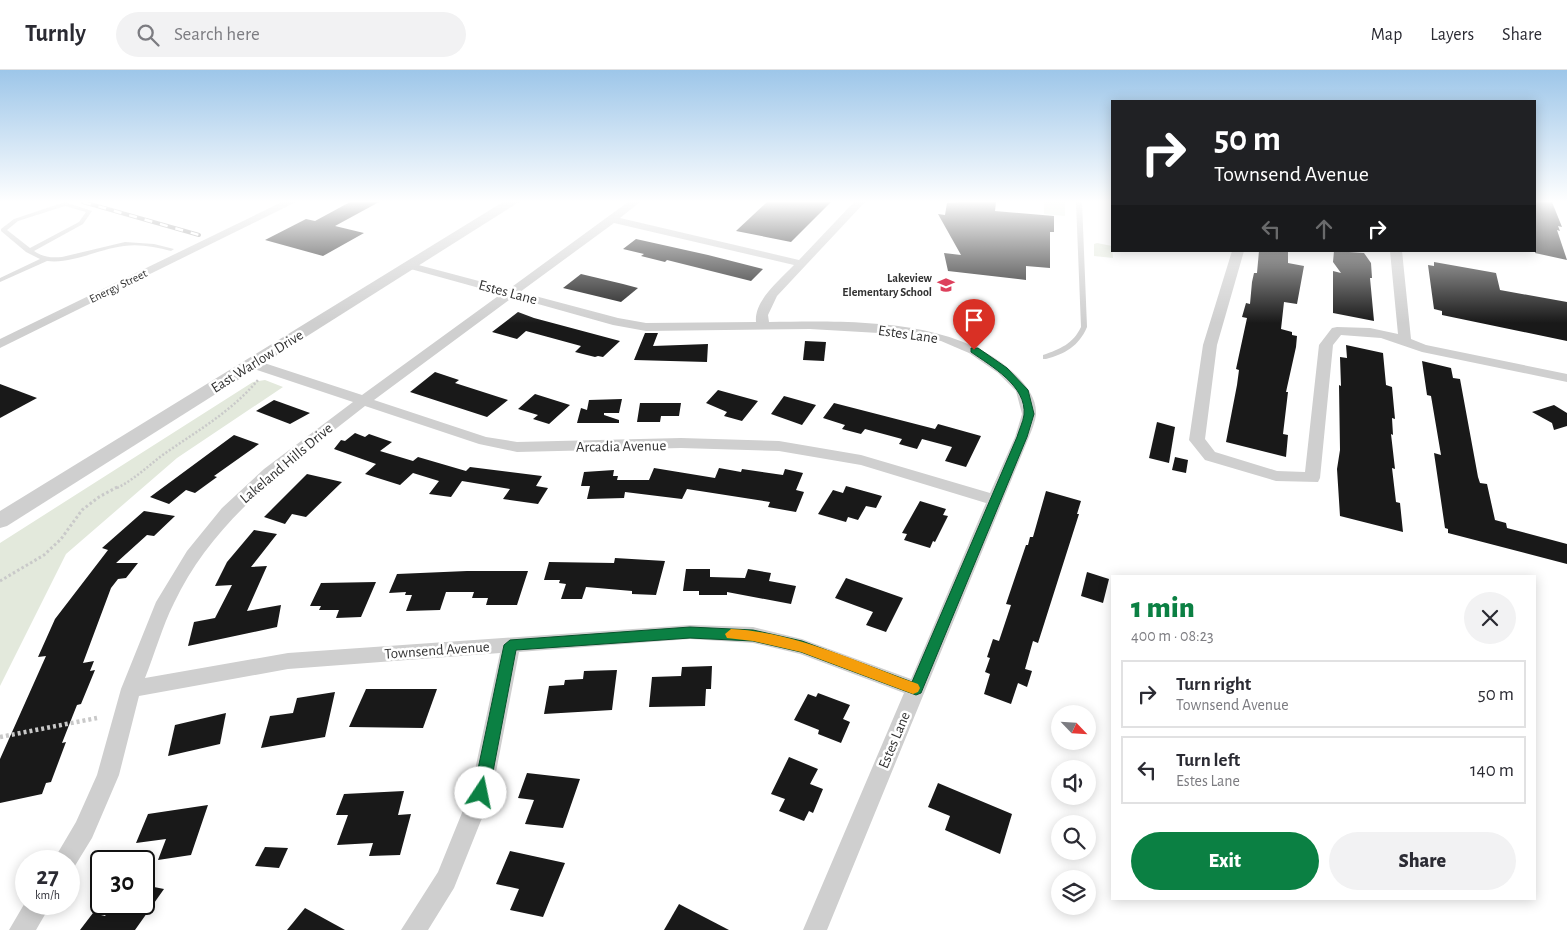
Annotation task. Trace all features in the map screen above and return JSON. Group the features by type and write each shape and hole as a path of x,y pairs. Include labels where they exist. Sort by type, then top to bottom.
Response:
{"street":[{"name":"Energy Street","path":"0,344 208,242"},
{"name":"East Warlow Drive","path":"0,521 255,372 410,266 449,242"},
{"name":"Lakeland Hills Drive","path":"72,850 84,830 108,775 132,689 165,602 193,555 228,512 270,473 363,401 580,242"},
{"path":"710,242 802,264"},
{"path":"763,324 762,315 772,295 822,242"},
{"path":"1238,252 1210,345 1201,411 1198,440 1210,456 1276,476 1312,478 1326,345 1337,331 1356,330 1405,340 1422,348 1567,378"},
{"path":"1396,252 1405,340"},
{"name":"Estes Lane","path":"410,266 617,322 646,327 763,324 810,325 925,334 974,350 1003,370 1023,390 1029,414 1022,437 815,930"},
{"name":"Arcadia Avenue","path":"255,372 363,401 484,441 517,447 728,444 780,446 824,452 868,462 995,500"},
{"name":"Townsend Avenue","path":"132,689 288,661 690,632 753,635 802,647 916,689"},
{"path":"413,930 446,880 481,793 510,645"},
{"path":"21,930 31,915"}],"lane":[{"path":"20,242 46,259"},
{"path":"31,250 46,242"},
{"path":"1046,357 1065,350 1079,340 1084,326 1081,242"},
{"path":"0,280 46,259 83,255 124,244 151,244 171,249"}],"path":[{"path":"0,581 33,564 58,544 66,533 72,518 86,505 138,476 162,456 194,437 234,407 255,372"},
{"path":"0,737 97,718"}],"shaded area":[{"path":"1094,244 1111,246 1113,258 1094,256"},
{"path":"265,380 283,387 177,458 66,554 0,686 0,543 253,382"}],"building":[{"path":"273,242 348,242 323,256"},
{"path":"632,242 650,242 763,269 751,281 667,260 665,262 641,256 644,254 623,249"},
{"path":"954,242 1050,242 1050,268 1026,266 1026,280 948,271 944,253 961,255"},
{"path":"1536,242 1561,242 1567,260 1535,253"},
{"path":"1259,252 1288,252 1288,263 1304,266 1297,304 1284,302 1281,329 1292,332 1292,335 1297,336 1286,392 1288,392 1283,434 1288,435 1286,457 1226,442 1237,385 1239,370 1236,369 1247,318 1242,317 1246,303 1250,304 1254,273 1257,273"},
{"path":"1334,252 1349,252 1364,253 1371,263 1372,278 1370,278 1374,321 1333,313 1333,271 1341,273 1333,262"},
{"path":"1434,262 1496,273 1500,290 1567,302 1567,341 1442,315 1442,311 1434,309 1428,265 1434,266"},
{"path":"581,274 638,288 621,302 563,288"},
{"path":"518,312 620,341 603,357 595,357 575,352 581,346 526,331 517,339 492,332"},
{"path":"645,333 658,333 653,346 708,344 707,362 634,360"},
{"path":"805,341 826,342 824,361 803,360"},
{"path":"1346,345 1383,353 1386,385 1392,387 1395,419 1392,418 1393,435 1391,434 1395,469 1392,468 1396,502 1400,503 1403,532 1340,516 1337,469 1340,450 1339,385 1341,386 1340,357 1347,358"},
{"path":"1422,361 1451,368 1453,378 1460,379 1478,477 1480,483 1487,484 1495,520 1506,523 1507,528 1567,544 1567,564 1448,533 1448,529 1445,528 1434,453 1441,455 1431,396 1427,395"},
{"path":"435,372 459,380 455,383 508,400 487,417 410,392"},
{"path":"0,384 37,398 0,418"},
{"path":"718,390 758,401 742,421 724,416 727,412 706,403"},
{"path":"535,394 570,405 549,424 533,419 538,415 518,409"},
{"path":"784,396 816,405 802,425 771,414"},
{"path":"622,399 619,413 604,413 604,415 619,420 619,423 577,423 581,408 587,410 589,400"},
{"path":"274,400 310,413 290,424 256,411"},
{"path":"640,403 681,403 679,416 661,416 660,422 637,422"},
{"path":"834,403 935,429 938,424 981,436 966,467 945,461 952,447 922,439 917,449 899,444 902,439 865,429 861,434 842,429 845,425 823,418"},
{"path":"1554,405 1567,413 1567,426 1554,430 1552,423 1532,412"},
{"path":"1157,422 1175,427 1169,463 1149,458"},
{"path":"355,433 365,437 369,434 392,442 380,451 413,461 418,457 466,471 470,467 542,476 536,486 548,488 538,504 503,499 510,489 462,481 451,497 429,494 439,481 413,473 400,485 365,474 376,464 334,449 341,440 345,441"},
{"path":"234,435 259,444 214,476 217,477 195,493 186,490 169,504 150,497"},
{"path":"1175,457 1188,460 1186,473 1172,470"},
{"path":"654,468 715,478 719,468 741,472 742,469 783,475 785,469 803,473 796,490 804,492 796,512 768,507 770,502 687,489 682,499 625,492 624,498 587,499 590,486 581,486 584,472 614,470 613,476 618,476 617,480 649,480"},
{"path":"307,474 342,482 306,517 292,514 285,524 264,517"},
{"path":"846,486 882,496 876,508 866,506 858,520 848,517 846,522 818,514 833,490 843,493"},
{"path":"1046,491 1081,501 1077,514 1079,514 1038,643 1033,641 1025,669 1032,671 1027,687 1018,683 1011,704 984,694 990,674 985,672 990,658 987,657 993,639 999,641 1011,605 1006,604 1026,545 1028,545 1030,537 1033,537"},
{"path":"920,501 946,509 943,515 948,516 930,548 904,540 907,534 902,533"},
{"path":"144,511 175,516 154,536 147,535 116,563 138,563 126,578 118,579 111,588 83,663 94,661 90,671 95,670 81,704 77,705 62,743 66,742 51,782 46,783 42,794 0,803 0,759 46,656 38,657 55,619 108,550 102,548"},
{"path":"254,530 277,534 251,567 267,566 247,611 281,605 277,627 188,646 194,622 215,618 232,585 215,586 227,562"},
{"path":"615,558 665,561 656,595 632,594 632,591 586,587 582,599 561,599 566,584 559,583 560,580 544,580 549,562 614,563"},
{"path":"686,569 710,569 710,577 745,578 748,569 771,573 769,581 796,586 791,604 727,592 727,595 699,595 699,591 683,591"},
{"path":"528,571 517,605 486,605 488,598 472,598 474,592 446,592 440,610 406,611 412,595 405,595 406,592 389,593 397,574"},
{"path":"1087,572 1109,579 1103,603 1081,596"},
{"path":"846,578 903,598 886,632 866,625 873,612 835,598"},
{"path":"376,582 361,617 336,618 339,610 319,610 321,606 310,606 321,583"},
{"path":"712,666 711,689 706,689 705,706 649,707 652,677 681,676 682,667"},
{"path":"617,670 612,710 544,714 549,686 564,685 565,680 583,679 584,671"},
{"path":"366,689 437,689 423,728 349,727"},
{"path":"335,692 325,737 261,748 270,716 293,713 297,698"},
{"path":"818,693 850,705 843,719 850,722 841,743 818,734 819,730 794,720 808,694 816,697"},
{"path":"226,713 220,744 168,756 175,725"},
{"path":"789,757 818,769 810,784 823,789 813,813 809,811 804,821 779,811 785,799 771,794"},
{"path":"527,773 580,779 563,828 525,824 534,800 518,798"},
{"path":"938,783 1012,814 1000,854 945,830 950,816 928,807"},
{"path":"404,791 398,815 411,814 400,855 369,856 373,843 337,845 348,815 336,815 344,794"},
{"path":"208,805 191,855 158,860 166,839 136,843 148,814"},
{"path":"265,847 288,848 279,868 255,866"},
{"path":"510,851 565,863 543,917 510,910 519,889 496,884"},
{"path":"155,887 164,889 155,902"},
{"path":"679,904 729,930 664,930"},
{"path":"305,908 345,930 287,930"},
{"path":"91,915 146,915 135,930 80,930"}],"slow traffic":[{"path":"731,634 753,635 802,647 913,688"}],"place":[{"name":"Lakeview Elementary School","path":"946,285"}],"route":[{"path":"481,793 510,645 690,632 753,635 802,647 916,689 1022,437 1029,414 1023,390 1003,370 974,350"}]}
